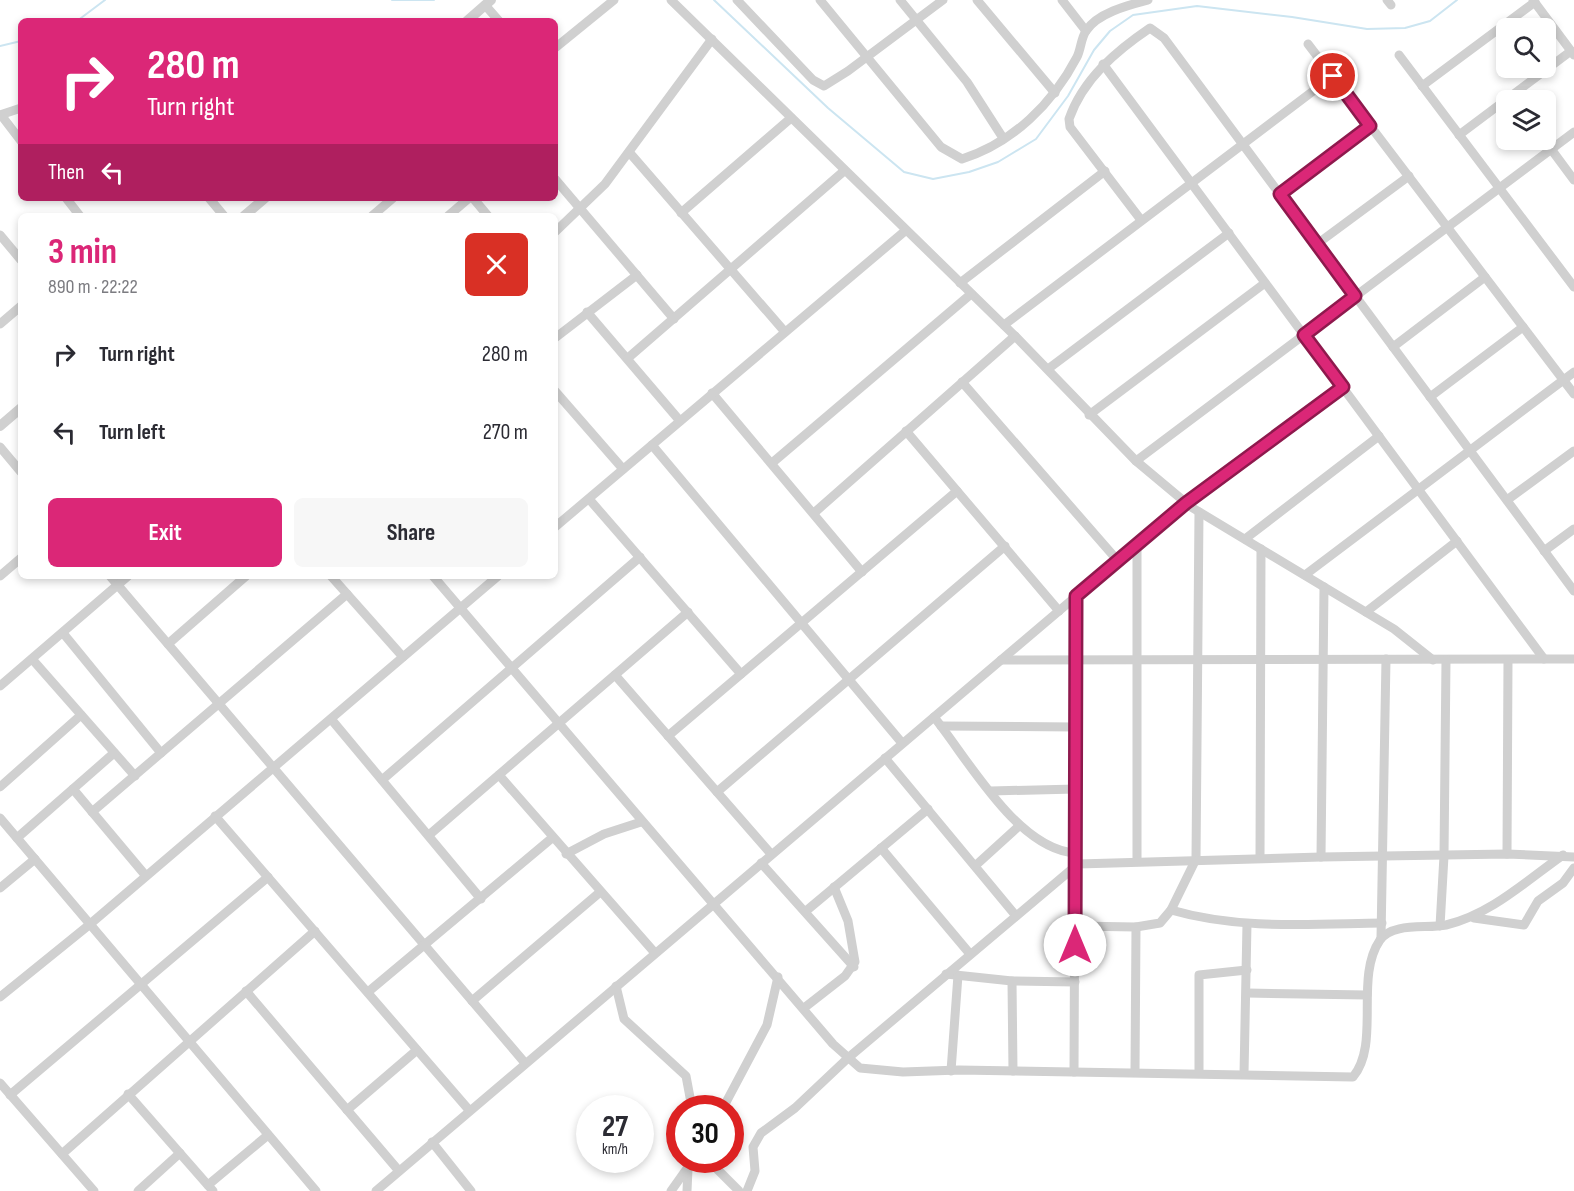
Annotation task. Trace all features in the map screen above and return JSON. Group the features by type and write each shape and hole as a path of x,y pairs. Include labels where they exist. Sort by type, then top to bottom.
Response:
{"street":[{"path":"558,46 614,0"},
{"path":"671,0 905,231 1004,325 1136,461 1199,512 1394,629 1433,660"},
{"path":"737,0 819,85 830,84 943,0"},
{"path":"820,0 940,147 962,159 977,154 1022,126 1055,93 1077,56 1086,31 1101,18 1143,0"},
{"path":"900,0 967,82 1003,138"},
{"path":"977,0 1055,93"},
{"path":"1062,0 1086,31"},
{"path":"1422,86 1534,1 1573,53 1459,135"},
{"path":"470,18 488,2 497,18"},
{"path":"1141,220 1070,127 1069,119 1103,64 1120,48 1150,28 1156,30 1243,144 1574,591"},
{"path":"558,229 582,209 629,152 712,39"},
{"path":"1308,44 1574,394"},
{"path":"1399,55 1574,287"},
{"path":"1103,64 1544,659"},
{"path":"1004,325 1333,76"},
{"path":"18,109 0,115 18,137"},
{"path":"681,213 791,118"},
{"path":"1280,194 1370,126"},
{"path":"1556,145 1574,132"},
{"path":"1136,461 1550,150"},
{"path":"1552,150 1574,180"},
{"path":"629,152 784,332"},
{"path":"628,358 844,171"},
{"path":"960,283 1105,171"},
{"path":"1317,244 1409,176"},
{"path":"558,182 674,319"},
{"path":"68,201 78,213"},
{"path":"212,201 222,213"},
{"path":"248,213 262,201"},
{"path":"376,213 390,201"},
{"path":"452,213 467,201"},
{"path":"474,201 485,213"},
{"path":"558,525 905,231"},
{"path":"1048,369 1229,233"},
{"path":"0,235 18,256"},
{"path":"558,336 637,275"},
{"path":"1393,347 1485,277"},
{"path":"1089,415 1266,283"},
{"path":"772,462 971,294"},
{"path":"0,324 18,309"},
{"path":"587,312 680,421"},
{"path":"1430,397 1522,327"},
{"path":"814,513 1015,336"},
{"path":"1305,575 1574,372"},
{"path":"962,382 1118,561"},
{"path":"376,1191 1186,503 1343,387"},
{"path":"712,393 862,572"},
{"path":"558,394 624,469"},
{"path":"0,426 18,411"},
{"path":"906,431 1059,610"},
{"path":"1245,539 1380,436"},
{"path":"652,445 902,743"},
{"path":"0,447 18,468"},
{"path":"1507,500 1574,451"},
{"path":"668,736 957,491"},
{"path":"589,499 741,674"},
{"path":"1075,926 1136,927 1160,923 1171,910 1196,860 1199,512"},
{"path":"1544,551 1574,529"},
{"path":"1365,612 1457,541"},
{"path":"1137,544 1137,860"},
{"path":"717,792 1005,546"},
{"path":"1260,858 1261,549"},
{"path":"382,780 640,557"},
{"path":"0,561 4,573 18,561"},
{"path":"113,579 525,1064"},
{"path":"0,686 125,579"},
{"path":"168,644 243,579"},
{"path":"334,579 403,657"},
{"path":"436,579 641,822 848,1058 857,1067 864,1069 903,1072 1135,1072 1353,1077 1363,1056 1372,957 1382,938 1386,659"},
{"path":"2,992 89,925 494,579"},
{"path":"1322,857 1324,587"},
{"path":"92,812 347,594"},
{"path":"1074,1072 1076,596"},
{"path":"429,835 688,612"},
{"path":"63,633 161,753"},
{"path":"32,659 135,776"},
{"path":"1000,660 1574,659"},
{"path":"1440,926 1444,856 1446,660"},
{"path":"1508,660 1508,855"},
{"path":"615,675 771,854"},
{"path":"0,788 81,715"},
{"path":"934,717 1019,826 1051,848 1075,853"},
{"path":"331,719 481,899"},
{"path":"941,726 1076,728"},
{"path":"17,838 114,753"},
{"path":"885,758 1016,916"},
{"path":"499,775 599,893 654,953"},
{"path":"73,789 146,876"},
{"path":"991,791 1076,789"},
{"path":"806,911 928,809"},
{"path":"215,816 469,1110"},
{"path":"0,818 316,1191"},
{"path":"566,854 604,834 641,822"},
{"path":"975,866 1019,826"},
{"path":"368,992 552,838"},
{"path":"881,848 970,954"},
{"path":"1474,918 1563,855"},
{"path":"747,1191 753,1179 753,1147 757,1137 795,1108 848,1058 1076,865 1137,860 1322,857 1563,855 1574,857"},
{"path":"0,888 35,859"},
{"path":"761,863 854,966"},
{"path":"1382,938 1398,929 1440,926 1474,918 1524,925 1538,901 1563,883 1574,868"},
{"path":"10,1095 268,877"},
{"path":"804,1008 854,966 856,956 851,931 834,888"},
{"path":"472,1001 599,893"},
{"path":"1171,910 1201,918 1247,924 1382,923"},
{"path":"1244,1074 1247,924"},
{"path":"1135,1072 1136,927"},
{"path":"62,1154 315,932"},
{"path":"1199,1073 1199,975 1246,970"},
{"path":"946,974 1012,981 1075,982"},
{"path":"951,1071 958,975"},
{"path":"730,1095 767,1025 778,977"},
{"path":"1012,981 1013,1071"},
{"path":"616,986 624,1018 686,1076 690,1095"},
{"path":"246,991 399,1171"},
{"path":"1247,993 1367,995"},
{"path":"347,1110 417,1050"},
{"path":"0,1083 94,1191"},
{"path":"128,1094 211,1188 268,1135"},
{"path":"432,1142 471,1191"},
{"path":"138,1191 180,1154"},
{"path":"671,1191 683,1173"},
{"path":"687,1191 689,1173"},
{"path":"721,1173 739,1191"}],"waterway":[{"path":"81,18 105,0"},
{"path":"392,0 434,0"},
{"path":"714,0 828,108 904,172 933,179 969,172 998,162 1036,139 1068,96 1094,50 1110,31 1133,15 1197,6 1292,17 1367,29 1405,28 1430,21 1457,0"},
{"path":"0,46 18,42"}],"route":[{"path":"1075,945 1076,596 1186,503 1343,387 1304,335 1355,296 1280,194 1370,126 1333,76"}]}
